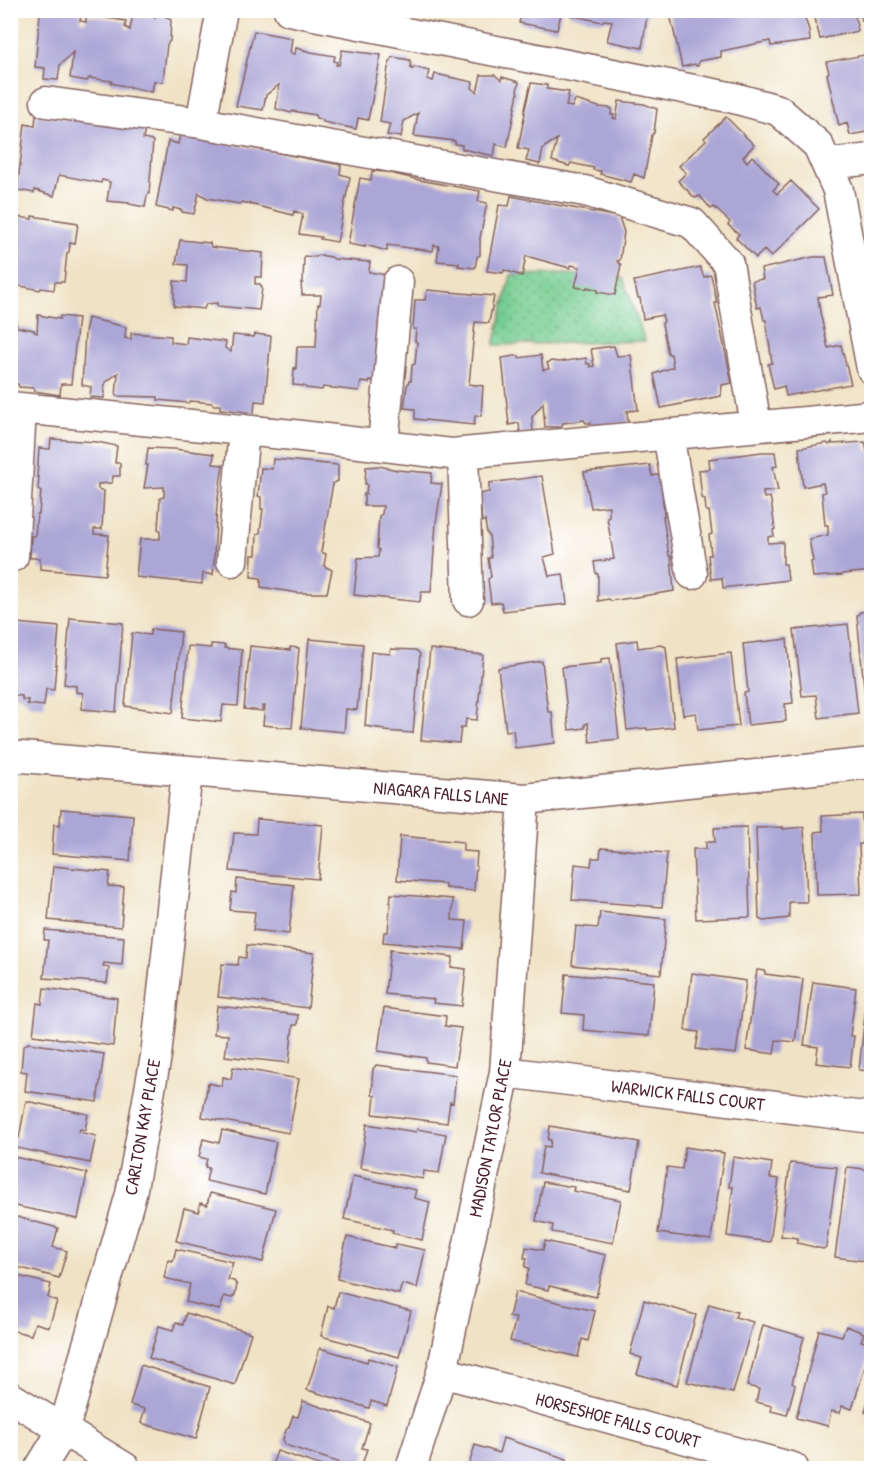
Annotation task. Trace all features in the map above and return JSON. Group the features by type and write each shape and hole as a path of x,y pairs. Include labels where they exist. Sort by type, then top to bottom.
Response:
{"street":[{"path":"201,123 222,10"},
{"path":"289,10 735,98 778,110 818,145 838,190 865,297 872,369"},
{"path":"45,102 201,123 585,191 692,223 728,263 756,425"},
{"path":"827,164 872,159"},
{"path":"383,445 398,282"},
{"path":"13,556 16,408 244,430 451,454 872,416"},
{"path":"232,561 244,430"},
{"path":"668,434 692,574"},
{"path":"463,453 468,600"},
{"name":"NIAGARA FALLS LANE","path":"10,756 524,800 872,763"},
{"name":"CARLTON KAY PLACE","path":"40,1468 64,1429 131,1194 156,1056 187,772"},
{"name":"MADISON TAYLOR PLACE","path":"411,1468 442,1372 505,1072 524,800"},
{"name":"WARWICK FALLS COURT","path":"505,1072 872,1118"},
{"name":"HORSESHOE FALLS COURT","path":"442,1372 793,1468"},
{"path":"10,1397 125,1468"}],"green space":[{"path":"565,274 623,278 645,341 494,345 511,275"}],"building":[{"path":"42,10 82,10 80,21 86,22 86,15 126,21 125,27 130,30 133,13 155,17 155,15 163,15 171,19 163,82 154,81 152,92 111,83 112,81 70,78 73,52 60,65 58,80 44,79 45,68 35,67"},
{"path":"483,10 510,10 510,13 490,13"},
{"path":"522,10 562,10 557,30 519,23"},
{"path":"569,10 648,10 642,48 607,41 612,21 602,22 570,15"},
{"path":"669,10 802,10 810,41 771,46 770,41 721,51 721,57 699,61 698,66 695,64 682,67"},
{"path":"813,10 872,10 872,19 862,21 861,15 855,16 858,31 820,39"},
{"path":"254,31 292,38 290,53 295,54 296,48 335,56 336,65 339,65 342,50 381,55 368,120 358,118 356,129 323,122 315,115 276,109 279,85 266,95 263,110 236,106"},
{"path":"864,55 868,69 872,69 872,131 850,135 847,123 839,126 826,62"},
{"path":"392,57 410,60 411,69 414,67 429,71 427,79 433,81 435,74 473,82 472,88 477,92 481,75 495,75 501,80 502,77 519,82 507,147 496,144 494,156 462,149 462,145 455,144 455,141 414,136 418,113 404,121 401,137 387,135 390,124 380,122 388,68"},
{"path":"531,83 547,85 547,89 569,92 566,106 572,107 575,100 610,108 612,109 611,115 614,115 613,118 616,119 619,101 644,104 657,109 644,178 634,174 631,182 600,174 601,171 593,170 594,168 571,163 569,166 552,161 557,139 543,148 540,164 526,161 529,150 518,148"},
{"path":"36,115 145,129 143,139 153,141 149,194 145,207 107,201 110,182 102,180 101,183 59,175 54,196 35,190 34,193 17,190 25,124 35,126"},
{"path":"726,117 754,145 743,157 747,162 752,156 779,184 773,190 777,194 791,181 819,209 771,257 764,250 756,258 736,238 739,234 728,225 730,222 714,207 711,209 700,196 695,198 678,181 686,173 679,166"},
{"path":"180,134 341,165 340,174 350,177 337,242 299,234 303,214 294,211 293,215 242,202 239,204 207,198 199,193 194,214 173,208 173,211 156,207 168,141 178,144"},
{"path":"372,171 480,191 478,201 487,203 480,238 480,255 477,257 475,268 458,266 459,263 437,261 439,246 434,245 433,251 387,245 387,251 365,245 365,247 348,244 360,178 371,180"},
{"path":"511,196 619,217 624,232 620,260 617,261 621,265 615,295 597,292 598,290 587,287 587,289 575,287 580,267 571,265 570,268 526,256 522,276 504,270 503,273 487,271 499,205 509,206"},
{"path":"32,216 78,223 75,244 70,243 67,253 64,282 55,282 54,290 41,288 40,290 10,284 10,244 14,244 14,233 18,233 19,217 32,219"},
{"path":"180,240 210,243 211,247 263,253 262,277 255,277 255,284 260,284 262,288 259,310 217,306 217,303 206,304 204,309 174,306 174,281 187,282 188,265 176,264"},
{"path":"319,255 334,259 370,262 369,272 387,275 377,382 370,380 369,383 361,382 359,391 323,387 322,390 293,385 297,347 316,347 318,304 320,304 321,295 302,295 301,282 303,283 304,256"},
{"path":"813,257 826,257 833,295 818,297 820,312 828,348 841,345 851,384 786,396 784,386 774,389 768,364 772,363 766,320 764,320 761,307 757,308 752,281 763,279 761,269"},
{"path":"700,267 704,277 711,275 732,383 722,385 721,396 661,408 654,374 673,367 662,324 664,321 662,315 643,319 640,298 638,298 634,281"},
{"path":"427,290 494,296 489,323 475,322 469,384 483,386 481,416 475,416 474,425 415,419 415,409 404,408 407,386 411,381 412,365 415,364 417,342 415,341 416,329 413,329 415,300 425,300"},
{"path":"38,315 60,319 60,316 78,318 71,384 61,384 60,395 10,384 10,322 16,322 17,327 34,330 37,333"},
{"path":"88,318 126,327 125,338 131,339 131,333 171,336 171,342 186,344 187,337 226,342 225,348 231,352 233,335 271,336 265,402 255,401 254,413 220,409 220,405 212,403 158,400 158,397 116,396 118,373 105,383 104,398 90,397 91,387 82,385"},
{"path":"614,346 617,356 631,355 638,410 627,411 628,423 590,426 591,423 586,423 584,420 563,423 561,427 545,427 543,403 532,417 533,432 520,434 519,423 509,425 502,358 541,355 543,370 549,369 547,363 551,361 586,358 590,367 594,366 591,349"},
{"path":"51,439 97,442 117,446 115,463 120,463 120,476 113,476 112,483 98,484 98,489 104,491 102,529 94,529 94,534 109,535 105,575 40,569 40,558 30,558 31,536 35,536 41,491 38,489 39,477 37,477 39,448 50,449"},
{"path":"832,442 832,444 865,442 867,451 872,450 872,571 813,577 809,539 828,535 822,493 825,492 823,483 803,487 799,448 827,443 829,445"},
{"path":"148,448 214,454 213,464 223,465 217,505 213,575 203,573 202,584 136,577 140,539 160,539 160,530 158,530 160,498 164,497 164,487 144,488"},
{"path":"775,452 777,466 773,467 778,491 763,492 764,498 770,497 775,529 773,530 774,536 768,537 768,543 783,542 783,564 786,564 788,580 723,588 722,578 711,579 708,555 711,555 709,535 712,534 709,511 706,511 705,499 702,498 699,470 710,469 709,459"},
{"path":"273,459 338,465 338,481 333,483 321,552 326,554 324,566 332,570 327,593 298,593 261,587 261,578 251,577 252,555 256,555 257,534 260,533 263,509 261,509 261,497 258,496 261,468 272,469"},
{"path":"650,465 652,476 661,474 663,516 669,556 671,556 674,591 598,601 598,574 596,574 594,562 614,559 607,517 609,517 609,506 591,508 584,472"},
{"path":"379,466 432,473 431,483 442,484 436,523 431,592 421,592 420,602 354,595 358,558 378,557 379,516 382,514 383,506 364,506 364,494 366,494 367,484 365,484 366,467"},
{"path":"542,476 555,554 544,557 549,576 563,574 567,604 503,611 501,602 491,603 488,579 491,577 488,558 491,558 489,535 485,521 482,521 479,494 489,492 489,483"},
{"path":"872,611 872,707 866,707 857,616 860,612"},
{"path":"70,618 123,623 116,712 82,709 83,693 76,692 76,686 64,684"},
{"path":"16,623 59,627 54,690 46,689 44,706 27,704 28,700 22,700 22,696 10,695 10,670 12,670"},
{"path":"848,624 858,713 819,718 816,695 802,696 794,630"},
{"path":"151,629 181,632 173,713 125,706 132,633 150,635"},
{"path":"309,639 363,644 357,710 346,709 344,732 301,728"},
{"path":"787,639 793,703 785,704 786,721 748,725 744,693 748,692 743,644"},
{"path":"637,640 638,648 661,645 666,647 674,727 627,730 617,643"},
{"path":"211,644 242,650 238,706 223,705 221,722 182,718 188,646 211,648"},
{"path":"250,646 290,650 290,647 299,648 292,728 263,725 265,706 262,706 262,711 244,709"},
{"path":"391,649 416,650 420,654 413,733 384,731 384,729 365,726 371,652 390,654"},
{"path":"430,649 483,655 477,720 466,719 465,727 461,727 459,743 421,740"},
{"path":"731,653 739,726 698,730 696,713 683,715 677,659"},
{"path":"610,658 619,739 590,742 588,723 585,724 585,728 569,730 562,667 601,663 601,659"},
{"path":"542,661 548,712 552,712 555,743 515,748 513,730 506,731 498,668"},
{"path":"61,809 133,815 130,861 52,854 54,824 60,825"},
{"path":"862,814 863,844 859,844 861,894 817,895 815,832 823,831 822,816"},
{"path":"257,819 323,825 318,879 230,871 234,833 256,834"},
{"path":"747,827 750,917 696,919 693,849 706,849 706,842 715,842 714,828"},
{"path":"783,827 783,829 804,827 807,902 789,902 789,918 763,921 759,919 756,828"},
{"path":"400,836 463,842 463,851 477,852 474,891 445,888 445,884 397,880"},
{"path":"601,848 667,853 662,907 572,900 575,864 591,866 592,858 600,858"},
{"path":"53,866 110,872 108,886 124,887 121,927 48,920"},
{"path":"237,879 294,885 289,934 253,930 255,912 230,910 232,892 236,893"},
{"path":"391,894 453,899 452,920 467,921 464,949 383,942 384,932 388,932"},
{"path":"600,912 666,919 661,974 572,965 576,926 598,928"},
{"path":"45,930 124,937 122,965 104,963 103,966 109,967 107,983 44,978 48,940 44,940"},
{"path":"247,945 314,953 308,1008 218,997 222,964 238,965 239,957 246,958"},
{"path":"390,950 453,957 451,967 466,969 462,1006 433,1003 434,999 385,994"},
{"path":"757,970 765,971 765,974 803,979 795,1042 776,1040 774,1054 746,1050"},
{"path":"692,973 746,981 736,1054 696,1049 699,1032 685,1030"},
{"path":"566,974 654,982 649,1036 583,1030 584,1015 562,1013"},
{"path":"813,982 856,988 850,1036 854,1036 850,1067 816,1063 818,1047 804,1045"},
{"path":"44,988 117,998 113,1046 33,1035 37,1003 42,1004"},
{"path":"867,996 872,997 872,1071 859,1070"},
{"path":"217,1006 298,1015 297,1025 293,1025 289,1063 225,1056 228,1035 214,1034"},
{"path":"384,1008 446,1016 445,1026 461,1028 455,1066 426,1062 426,1058 378,1051"},
{"path":"28,1043 104,1054 97,1102 25,1091 27,1072 21,1071 23,1047"},
{"path":"376,1065 456,1075 453,1103 450,1102 447,1123 373,1114 375,1096 372,1095 372,1079"},
{"path":"233,1067 299,1079 289,1133 202,1117 208,1083 222,1086 223,1077 231,1079"},
{"path":"26,1101 88,1114 85,1130 80,1129 79,1132 96,1136 90,1163 12,1147 14,1137 19,1138"},
{"path":"367,1124 446,1134 439,1173 424,1171 423,1179 360,1168"},
{"path":"550,1126 639,1142 631,1190 539,1173 544,1146 550,1147 551,1140 548,1140"},
{"path":"222,1130 276,1142 265,1194 206,1181 209,1168 205,1167 207,1159 199,1157 203,1139 219,1143"},
{"path":"685,1147 724,1153 711,1240 658,1233 667,1167 682,1169"},
{"path":"10,1156 87,1173 78,1219 10,1205"},
{"path":"733,1157 772,1163 770,1178 779,1179 770,1242 727,1236 733,1187 729,1187"},
{"path":"790,1163 837,1167 826,1247 823,1249 797,1243 798,1238 781,1236"},
{"path":"847,1167 872,1170 872,1262 835,1257"},
{"path":"353,1176 416,1190 414,1198 430,1202 422,1240 392,1233 393,1230 344,1219"},
{"path":"543,1182 574,1187 573,1191 621,1200 613,1243 552,1232 553,1225 536,1221"},
{"path":"210,1193 276,1209 263,1262 176,1241 184,1208 199,1212 200,1203 207,1205"},
{"path":"10,1215 58,1228 53,1247 67,1251 59,1278 10,1265"},
{"path":"347,1237 395,1248 396,1244 425,1250 417,1288 402,1284 399,1294 337,1279"},
{"path":"545,1241 606,1255 596,1297 549,1286 548,1290 525,1285 529,1268 525,1267 526,1247 543,1250"},
{"path":"176,1249 233,1262 228,1280 234,1281 237,1285 235,1295 231,1298 224,1296 220,1310 186,1302 190,1284 164,1278 168,1260 173,1261"},
{"path":"10,1274 51,1284 48,1298 57,1301 49,1327 35,1323 31,1335 10,1330"},
{"path":"338,1292 411,1311 399,1357 321,1336 328,1306 334,1308"},
{"path":"515,1292 595,1311 588,1341 582,1339 578,1357 510,1341 516,1318 509,1317"},
{"path":"644,1300 696,1315 677,1385 637,1374 642,1358 630,1354"},
{"path":"709,1304 737,1312 735,1317 753,1322 733,1393 687,1382"},
{"path":"186,1313 251,1333 235,1385 149,1358 159,1326 173,1330 176,1322 183,1325"},
{"path":"763,1325 804,1337 792,1383 795,1385 787,1415 771,1411 772,1406 756,1402 759,1389 747,1386"},
{"path":"846,1326 864,1333 861,1341 872,1344 852,1409 842,1406 840,1413 831,1411 828,1426 796,1418 819,1330 842,1336"},
{"path":"320,1348 367,1362 368,1358 398,1367 387,1406 371,1401 369,1408 307,1390"},
{"path":"141,1365 210,1387 196,1439 141,1423 145,1409 130,1405"},
{"path":"872,1389 872,1414 865,1412"},
{"path":"303,1401 370,1423 362,1448 367,1449 361,1468 285,1445 283,1439 286,1430 293,1416 298,1417"},
{"path":"503,1438 567,1459 564,1468 468,1468 475,1445 499,1453"},
{"path":"277,1451 328,1468 271,1468"}]}
